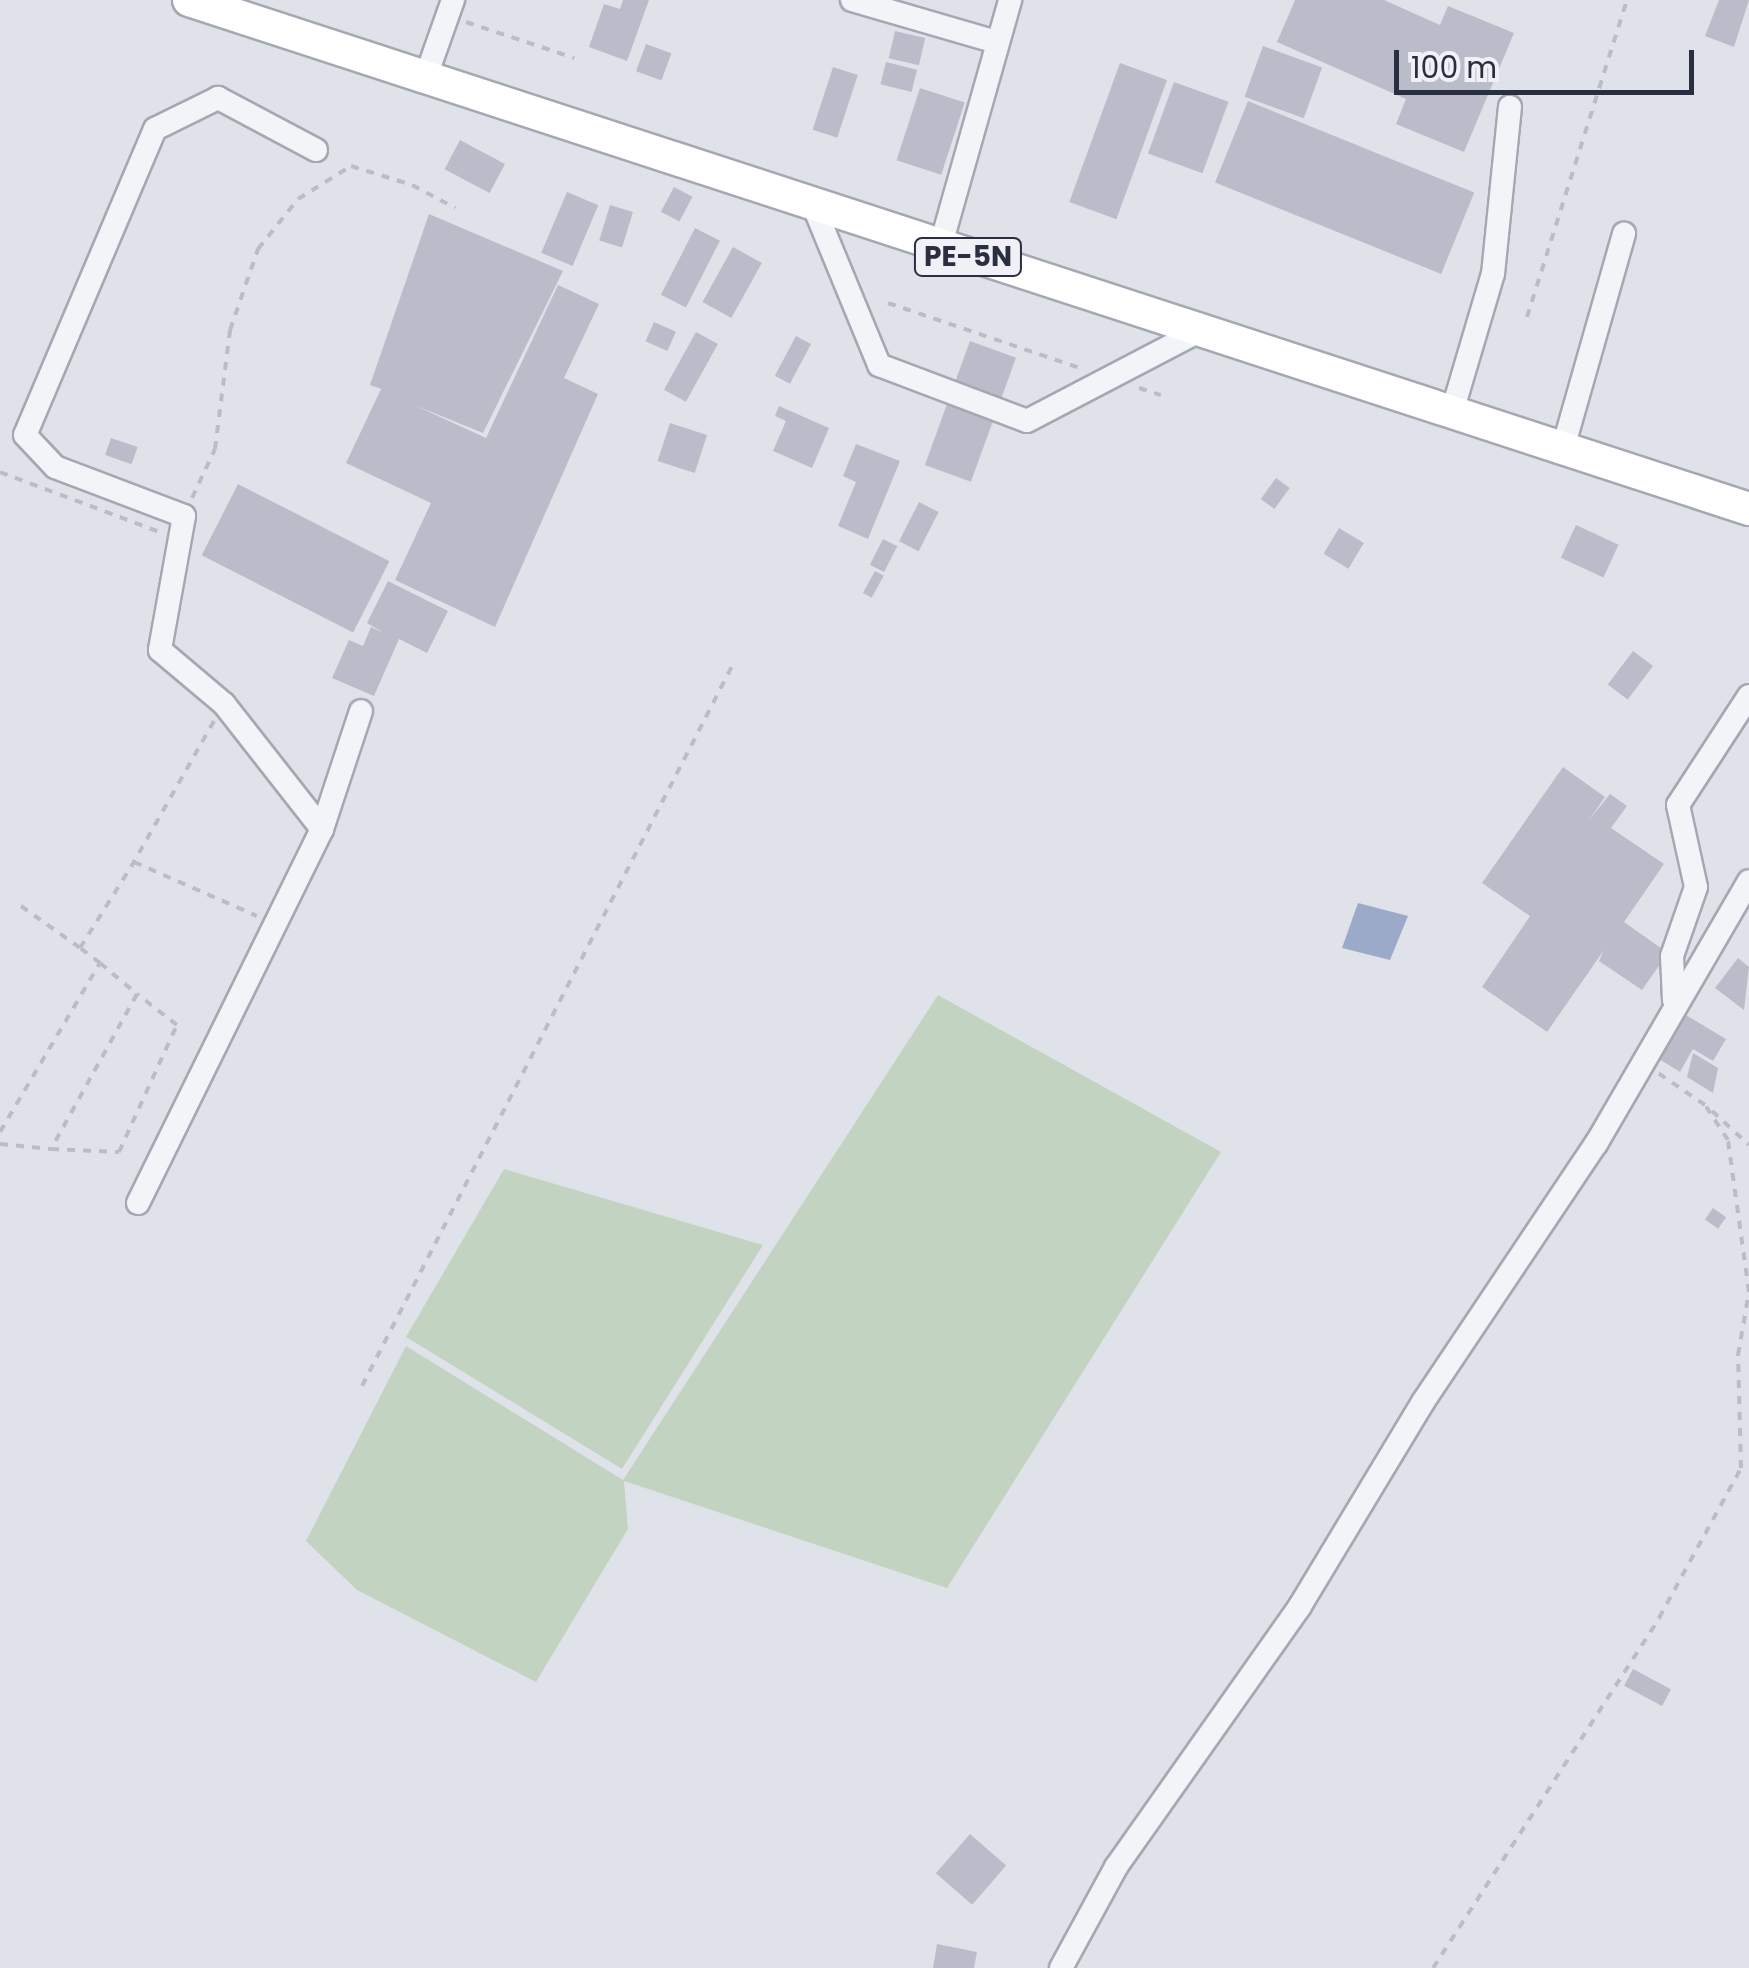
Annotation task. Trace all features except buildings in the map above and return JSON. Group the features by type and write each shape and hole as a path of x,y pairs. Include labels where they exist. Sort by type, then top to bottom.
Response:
{"highway":[{"name":"PE-5N","path":"189,0 1749,509"}],"street":[{"path":"852,0 997,42"},
{"path":"940,248 1010,0"},
{"path":"425,80 450,8"},
{"path":"316,150 218,98 155,128 54,354 26,436 56,467 184,516 160,650 224,704 322,830"},
{"path":"1452,412 1493,274 1510,107"},
{"path":"814,207 880,365 1027,421 1201,330"},
{"path":"1564,448 1624,234"},
{"path":"1674,1000 1672,956 1696,888 1678,805 1749,696"},
{"path":"138,1203 322,830 361,710"},
{"path":"1061,1968 1116,1866 1300,1606 1642,1062 1674,1000 1749,881"}],"path":[{"path":"1527,317 1627,0"},
{"path":"450,8 574,58"},
{"path":"184,516 215,449 230,330 258,249 298,199 351,166 412,186 454,208"},
{"path":"888,303 1161,395"},
{"path":"0,472 180,540"},
{"path":"362,1386 575,981 732,666"},
{"path":"80,948 224,704"},
{"path":"134,862 275,924"},
{"path":"0,1144 119,1152 177,1025 21,906"},
{"path":"0,1132 100,963"},
{"path":"51,1149 137,994"},
{"path":"1642,1062 1705,1105 1749,1145"},
{"path":"1433,1968 1625,1662 1659,1618 1741,1468 1738,1354 1749,1292 1742,1213 1728,1140 1705,1105"}],"green space":[{"path":"938,995 1221,1152 947,1588 624,1481 628,1529 536,1682 357,1590 306,1541 406,1346 623,1480"},
{"path":"504,1169 763,1245 622,1469 406,1337"}],"water":[{"path":"1358,903 1408,916 1390,960 1342,948"}]}
